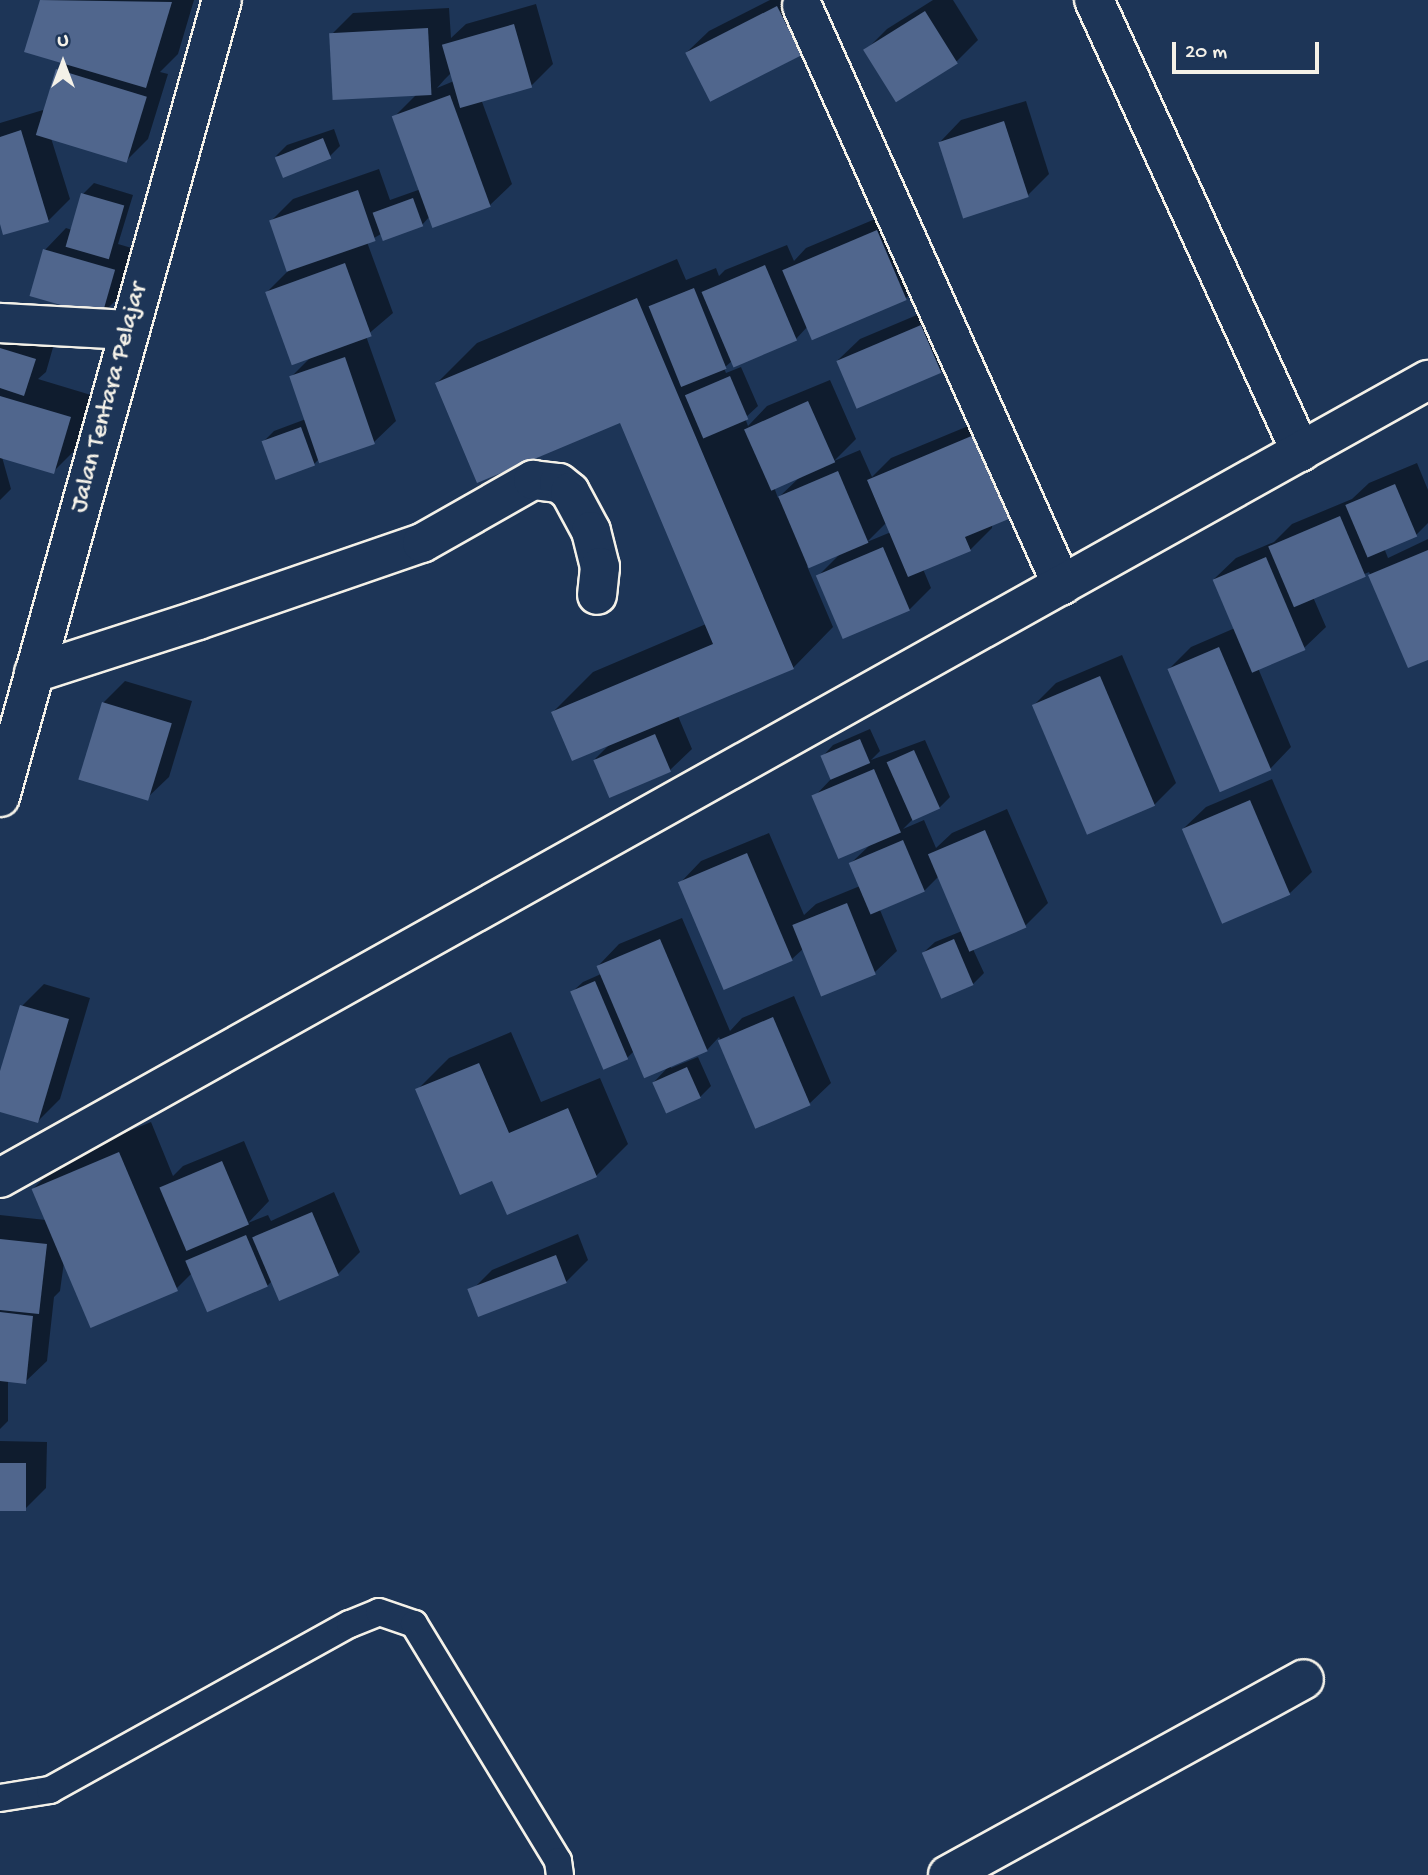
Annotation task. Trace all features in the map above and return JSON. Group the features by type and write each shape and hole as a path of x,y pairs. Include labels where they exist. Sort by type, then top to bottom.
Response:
{"main road":[{"name":"Jalan Tentara Pelajar","path":"0,797 222,0"},
{"path":"1094,0 1301,452"},
{"path":"802,6 1062,585"},
{"path":"0,323 128,330"},
{"path":"0,1178 1428,380"},
{"path":"34,673 422,543 533,480 559,483 569,492 592,531 600,567 597,595"},
{"path":"948,1875 1304,1679"}],"lane":[{"path":"0,1798 50,1790 350,1624 379,1612 414,1624 558,1861 560,1875"}],"building":[{"path":"40,0 172,2 146,88 24,52"},
{"path":"777,6 802,55 710,102 685,53"},
{"path":"925,11 958,64 896,102 863,50"},
{"path":"514,24 532,87 460,108 442,45"},
{"path":"428,28 432,95 333,100 329,33"},
{"path":"56,69 147,97 127,163 36,135"},
{"path":"450,95 491,207 432,228 392,116"},
{"path":"1004,121 1029,197 963,218 938,142"},
{"path":"21,130 49,222 3,235 0,224 0,137"},
{"path":"323,138 331,158 283,178 275,157"},
{"path":"358,190 376,241 287,272 269,221"},
{"path":"81,193 124,205 109,259 66,247"},
{"path":"413,198 423,226 383,241 373,213"},
{"path":"877,230 907,300 812,340 782,270"},
{"path":"43,249 115,270 102,317 29,296"},
{"path":"345,263 372,336 292,365 265,292"},
{"path":"765,265 797,340 734,367 701,292"},
{"path":"694,288 727,369 681,387 649,306"},
{"path":"637,298 794,669 572,761 551,712 713,644 620,423 477,483 435,383"},
{"path":"921,325 941,373 857,409 836,361"},
{"path":"0,348 36,359 24,396 0,388"},
{"path":"345,357 375,444 319,463 289,376"},
{"path":"730,376 748,419 703,438 685,395"},
{"path":"0,396 71,417 54,474 0,458"},
{"path":"808,401 835,462 771,491 744,429"},
{"path":"301,427 315,466 276,480 262,441"},
{"path":"981,432 1016,516 965,537 971,551 908,577 867,480"},
{"path":"838,471 868,543 809,568 778,496"},
{"path":"1395,484 1417,536 1368,558 1345,505"},
{"path":"1340,516 1366,577 1294,607 1268,546"},
{"path":"883,547 910,611 843,639 816,576"},
{"path":"1428,550 1428,660 1408,668 1368,575"},
{"path":"1266,557 1305,650 1252,673 1213,580"},
{"path":"1219,647 1271,770 1220,792 1167,669"},
{"path":"1100,676 1155,806 1087,835 1032,705"},
{"path":"102,702 172,723 148,801 78,779"},
{"path":"655,734 671,772 609,798 593,760"},
{"path":"860,739 870,763 831,780 820,756"},
{"path":"914,750 940,808 913,821 887,762"},
{"path":"874,769 901,833 838,859 811,796"},
{"path":"1250,800 1290,895 1222,924 1182,829"},
{"path":"985,830 1026,928 969,952 928,854"},
{"path":"903,840 925,892 871,915 849,863"},
{"path":"747,853 793,961 724,990 678,882"},
{"path":"847,903 876,974 821,996 792,925"},
{"path":"660,939 708,1051 644,1078 596,966"},
{"path":"954,939 974,985 941,999 922,953"},
{"path":"595,981 628,1059 603,1070 570,992"},
{"path":"20,1005 69,1019 38,1123 0,1112 0,1071"},
{"path":"773,1017 811,1105 755,1129 718,1040"},
{"path":"479,1063 509,1133 568,1108 597,1177 507,1215 492,1181 460,1195 415,1089"},
{"path":"687,1067 701,1098 666,1114 652,1082"},
{"path":"119,1152 178,1291 91,1328 32,1189"},
{"path":"222,1161 249,1225 186,1251 159,1188"},
{"path":"312,1212 339,1276 279,1301 252,1237"},
{"path":"246,1235 268,1287 207,1312 185,1261"},
{"path":"0,1239 47,1244 39,1314 0,1310"},
{"path":"556,1255 567,1283 478,1317 467,1289"},
{"path":"0,1312 33,1316 26,1384 0,1381"},
{"path":"0,1463 26,1463 26,1511 0,1511"}]}
